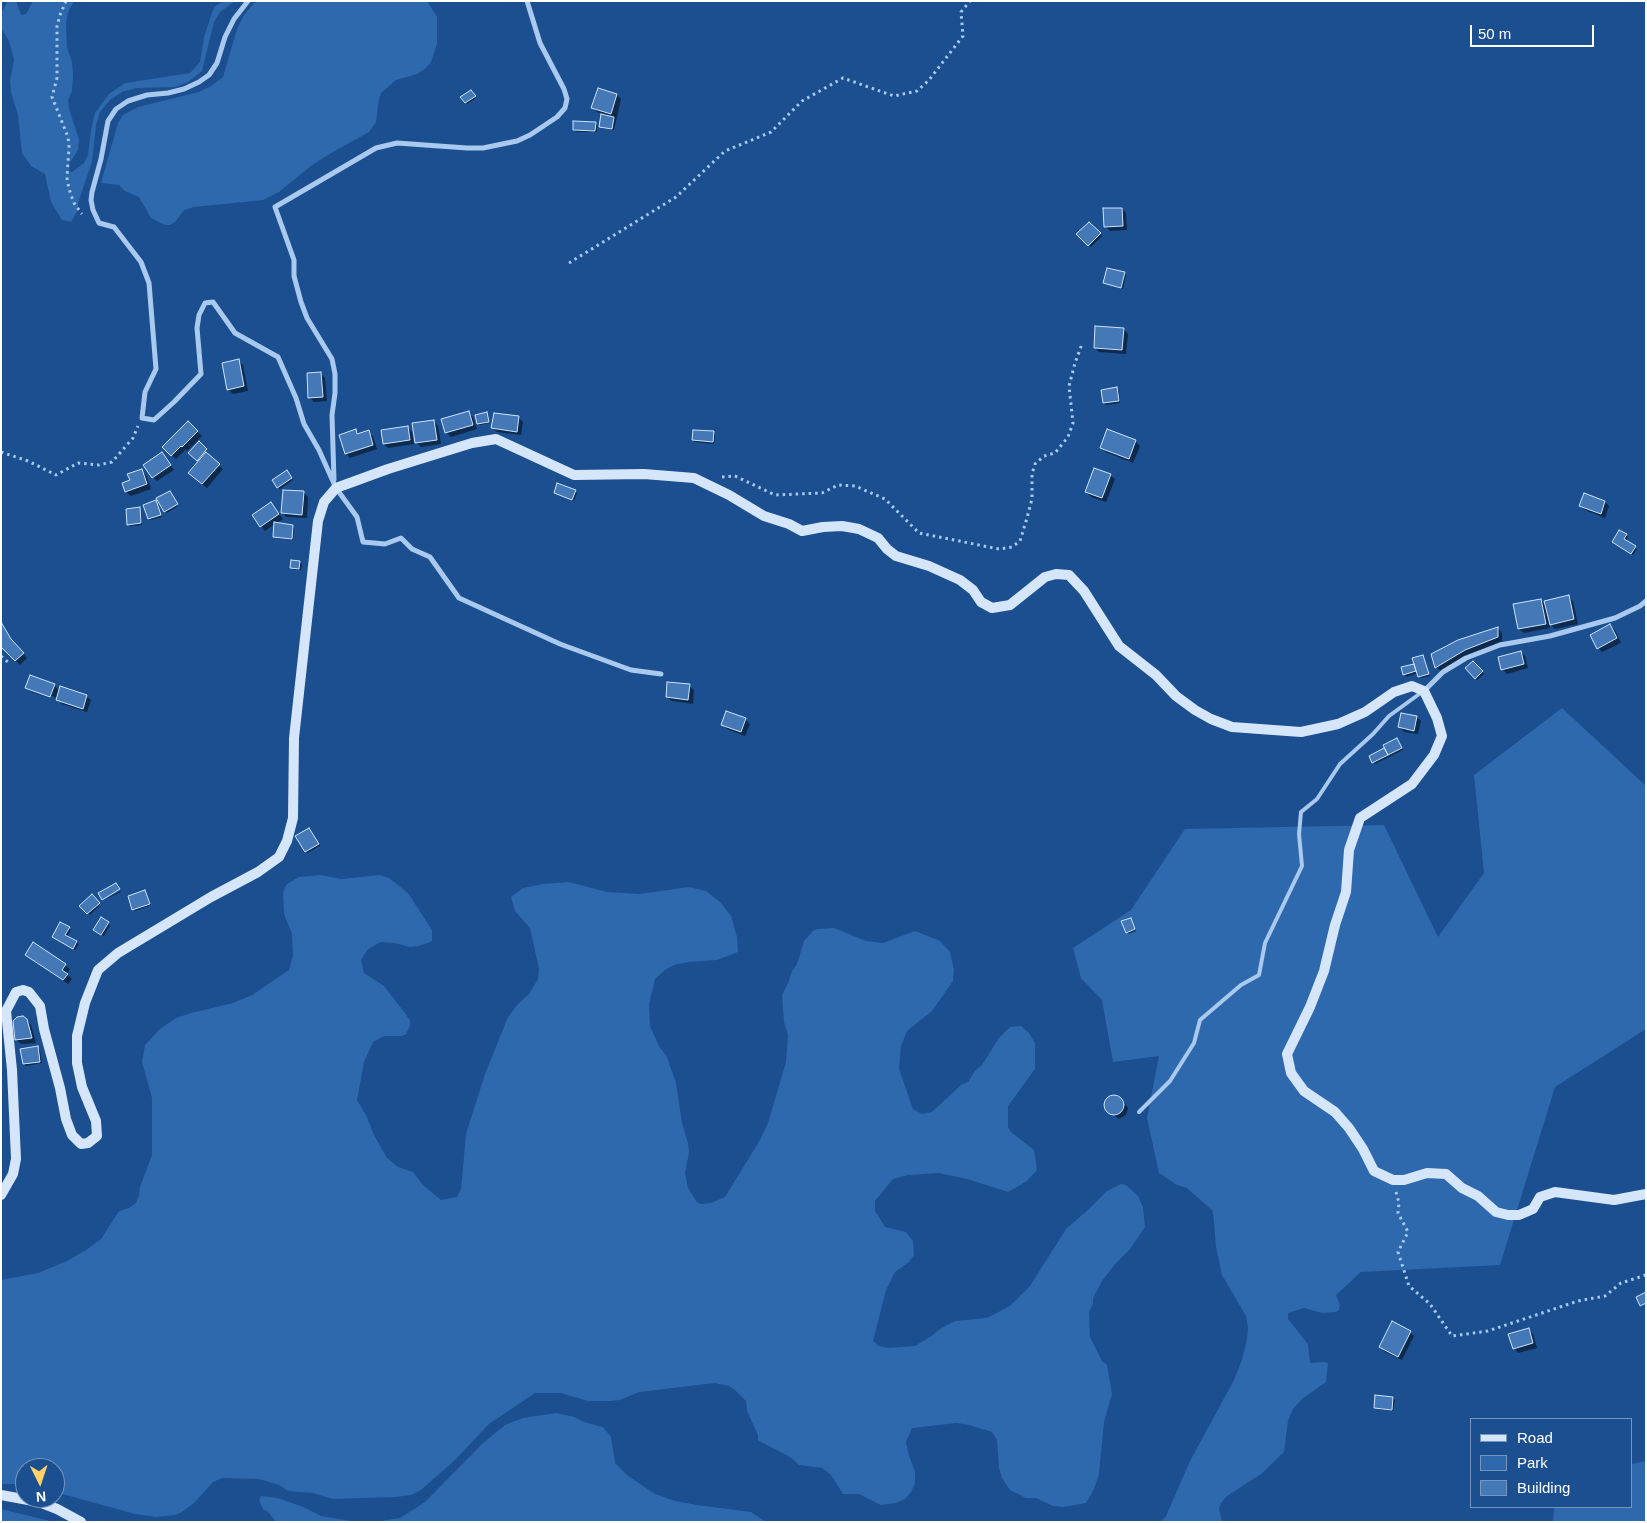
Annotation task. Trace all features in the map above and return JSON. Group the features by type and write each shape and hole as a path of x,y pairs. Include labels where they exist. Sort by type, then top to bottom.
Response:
{"main road":[{"path":"1,1195 13,1174 16,1159 12,1070 6,1011 16,992 23,990 29,992 40,1006 66,1118 72,1135 81,1144 88,1143 97,1136 96,1121 82,1086 77,1063 77,1036 85,1002 98,970 118,953 211,897 258,872 279,857 287,841 293,818 294,738 318,521 324,502 336,488 388,469 472,443 496,439 574,475 644,474 694,478 729,495 764,516 789,524 802,531 842,526 859,529 878,538 896,556 929,566 960,580 973,590 981,602 992,608 1010,606 1045,577 1056,574 1069,575 1084,591 1119,646 1195,710 1232,727 1301,732 1338,724 1365,712 1394,692 1412,686 1424,691 1437,718 1442,736 1434,755 1412,784 1360,818 1349,850 1346,892 1335,925 1326,965 1310,1007 1287,1054 1291,1073 1304,1091 1334,1112 1358,1142 1374,1171 1392,1180 1404,1180 1427,1173 1446,1174 1462,1188 1478,1196 1496,1212 1508,1215 1519,1215 1533,1208 1540,1197 1555,1192 1614,1200 1646,1194"},
{"path":"1,1495 39,1502 57,1509 80,1522"}],"street":[{"path":"248,1 231,25 217,63 209,75 184,89 168,93 147,94 128,100 116,109 110,117 92,192 93,210 99,223 114,227 132,252 142,262 149,283 156,369 145,392 142,418 154,420 201,374 198,328 200,314 205,303 213,302 235,332 278,357 296,398 304,424 319,450 336,488 357,517 363,542 385,544 401,538 412,549 430,557 459,598 569,647 631,670 661,674"},
{"path":"336,488 332,424 335,374 332,359 307,318 300,302 294,276 294,260 275,207 376,148 397,143 483,148 517,141 557,118 565,108 564,89 540,43 527,1"},
{"path":"1424,691 1443,672 1466,658 1500,645 1550,636 1616,618 1646,601"}],"lane":[{"path":"1139,1112 1170,1080 1194,1043 1200,1020 1241,985 1259,975 1265,943 1302,866 1299,834 1302,812 1317,799 1340,764 1373,734 1389,716 1424,691"}],"path":[{"path":"66,1 58,26 57,78 52,97 68,137 67,178 71,196 78,210 86,218 91,222 99,223"},
{"path":"569,263 676,197 725,152 771,132 802,101 844,78 894,96 917,91 929,80 963,36 961,12 970,1"},
{"path":"718,477 735,476 775,495 822,493 838,485 855,486 885,499 918,533 999,549 1012,547 1020,541 1027,518 1032,499 1032,474 1035,464 1044,456 1055,453 1068,438 1073,423 1069,386 1082,344"},
{"path":"1,452 28,461 56,475 78,463 99,465 112,462 133,438 142,418"},
{"path":"1,656 10,664"},
{"path":"1392,1180 1399,1203 1398,1214 1408,1232 1398,1252 1409,1286 1430,1304 1452,1336 1488,1331 1578,1301 1605,1296 1621,1284 1646,1275"}],"green space":[{"path":"8,1 16,1 21,15 26,14 33,1 74,1 68,12 66,24 67,47 72,62 73,75 72,91 68,100 69,109 79,139 78,150 69,164 69,171 72,172 84,163 88,155 95,113 109,94 125,83 190,73 200,62 204,37 214,7 224,1 235,1 220,12 214,22 202,71 188,82 175,87 136,88 122,92 110,100 100,112 96,125 92,162 78,203 78,210 71,222 62,220 51,202 45,174 31,166 22,153 18,115 11,92 10,80 14,60 9,41 1,28 2,12"},
{"path":"256,1 427,1 437,17 437,44 431,62 425,69 417,74 396,80 381,93 376,122 369,132 312,165 279,192 263,200 194,207 184,210 175,222 165,225 151,218 139,197 125,191 119,185 101,183 118,123 123,115 138,107 199,92 223,77 237,29 244,15"},
{"path":"1562,708 1646,786 1646,1029 1555,1087 1500,1265 1361,1272 1336,1295 1340,1305 1339,1310 1336,1312 1322,1313 1304,1308 1288,1313 1288,1319 1308,1344 1310,1363 1328,1363 1326,1382 1302,1399 1293,1409 1288,1421 1284,1452 1261,1474 1227,1496 1219,1508 1222,1522 1161,1522 1166,1516 1190,1461 1234,1380 1242,1360 1248,1327 1246,1316 1222,1275 1216,1247 1213,1211 1187,1188 1177,1185 1159,1173 1147,1118 1159,1056 1113,1062 1102,1000 1081,978 1073,948 1131,910 1185,829 1384,825 1438,937 1484,873 1474,775"},
{"path":"320,875 341,879 380,875 389,878 408,893 432,930 432,941 428,943 410,947 381,942 368,949 361,960 364,973 384,986 405,1013 410,1021 410,1026 406,1034 402,1036 384,1036 373,1042 364,1062 357,1100 387,1158 398,1167 413,1172 423,1185 441,1200 457,1197 461,1189 466,1134 485,1074 508,1017 529,994 538,979 539,969 530,928 515,911 511,897 523,888 569,882 607,892 639,894 689,887 706,891 720,902 731,916 737,937 738,952 717,960 688,962 674,965 665,970 655,979 649,1005 650,1026 659,1046 667,1057 676,1083 682,1123 688,1143 689,1153 685,1173 688,1188 697,1202 701,1204 711,1203 725,1197 760,1140 768,1123 786,1062 788,1035 784,1022 782,995 797,964 804,941 813,931 834,928 866,941 883,943 915,931 940,941 950,952 954,970 953,981 932,1011 907,1031 901,1046 899,1069 913,1109 922,1114 932,1112 961,1085 968,1082 975,1071 982,1065 999,1038 1010,1027 1021,1026 1029,1033 1035,1043 1035,1069 1008,1106 1008,1127 1011,1132 1034,1150 1037,1170 1027,1181 1008,1192 967,1179 939,1173 908,1175 893,1179 875,1201 875,1211 885,1227 906,1232 913,1241 914,1255 909,1262 895,1272 886,1290 873,1341 879,1346 889,1348 915,1346 955,1321 987,1318 1010,1306 1030,1286 1066,1229 1107,1191 1121,1184 1126,1185 1138,1196 1143,1207 1145,1227 1130,1249 1102,1281 1093,1298 1093,1304 1089,1312 1090,1337 1102,1361 1107,1365 1112,1394 1104,1422 1099,1474 1094,1489 1086,1503 1063,1507 1053,1506 1036,1498 1026,1498 1010,1490 1002,1478 999,1468 997,1440 992,1432 957,1423 912,1428 906,1442 915,1472 915,1483 905,1499 896,1503 881,1505 859,1494 843,1494 831,1475 822,1468 799,1465 790,1457 758,1440 758,1435 747,1411 746,1401 729,1386 715,1383 639,1392 620,1400 611,1401 588,1401 561,1393 535,1393 489,1424 455,1460 421,1490 411,1495 333,1499 313,1493 288,1491 279,1485 259,1479 222,1478 213,1482 194,1503 182,1512 175,1515 156,1517 135,1514 65,1495 65,1458 15,1458 15,1484 1,1484 1,1280 38,1273 67,1261 101,1239 119,1211 129,1208 136,1203 152,1155 152,1098 142,1062 145,1045 160,1029 176,1018 233,1003 252,995 289,970 293,956 292,934 284,914 283,893 287,884 299,877"},
{"path":"556,1413 603,1427 611,1437 615,1463 627,1475 655,1494 675,1501 751,1512 766,1522 375,1522 400,1518 425,1502 482,1444 505,1425 523,1418"},
{"path":"1646,1461 1646,1522 1553,1522 1554,1508 1632,1508 1632,1464"},
{"path":"261,1496 278,1498 321,1516 357,1522 276,1522 263,1509 259,1500"},
{"path":"1,1509 54,1522 1,1522"}],"building":[{"path":"598,88 617,94 611,114 591,108"},
{"path":"471,90 476,96 465,103 460,97"},
{"path":"601,114 614,117 612,129 599,127"},
{"path":"573,121 596,122 595,131 573,130"},
{"path":"1103,208 1122,208 1123,226 1104,227"},
{"path":"1089,222 1101,233 1088,246 1076,234"},
{"path":"1107,268 1125,272 1121,288 1103,283"},
{"path":"1095,326 1124,328 1122,350 1094,348"},
{"path":"239,359 244,386 227,390 222,363"},
{"path":"321,372 323,397 308,398 307,373"},
{"path":"1117,387 1119,401 1103,403 1101,390"},
{"path":"469,411 473,425 445,433 441,419"},
{"path":"487,412 489,422 477,424 475,415"},
{"path":"494,413 519,416 517,432 491,428"},
{"path":"434,420 437,440 415,443 412,423"},
{"path":"188,421 198,431 171,456 162,447"},
{"path":"408,426 410,440 383,444 381,430"},
{"path":"356,429 357,434 369,430 373,445 345,454 339,435"},
{"path":"1107,429 1136,440 1129,459 1100,448"},
{"path":"693,430 714,431 713,442 692,440"},
{"path":"199,441 207,449 197,461 188,453"},
{"path":"162,452 171,465 152,478 143,465"},
{"path":"206,452 220,464 202,484 188,473"},
{"path":"1094,468 1111,474 1102,498 1085,492"},
{"path":"142,469 147,484 125,492 122,483 130,480 127,474"},
{"path":"287,470 292,478 277,488 272,480"},
{"path":"557,483 576,490 572,500 554,493"},
{"path":"283,490 304,491 302,515 281,513"},
{"path":"170,491 178,504 164,512 156,498"},
{"path":"1584,493 1605,501 1601,514 1579,506"},
{"path":"156,500 161,515 148,519 143,505"},
{"path":"271,502 279,514 260,527 252,515"},
{"path":"140,507 141,523 127,525 126,509"},
{"path":"274,522 293,525 292,539 273,537"},
{"path":"1619,530 1627,534 1624,539 1636,546 1631,554 1612,542"},
{"path":"291,560 300,561 299,569 290,568"},
{"path":"1569,595 1574,619 1550,625 1544,601"},
{"path":"1541,599 1546,624 1518,629 1513,604"},
{"path":"1,622 11,639 24,653 15,661 1,647"},
{"path":"1610,624 1617,638 1597,649 1590,635"},
{"path":"1498,627 1498,637 1465,650 1435,668 1431,654 1458,640"},
{"path":"1521,651 1524,664 1501,670 1498,657"},
{"path":"1423,655 1429,674 1418,677 1412,658"},
{"path":"1473,661 1483,671 1475,679 1465,668"},
{"path":"1414,664 1416,671 1403,675 1401,667"},
{"path":"30,675 55,684 50,697 25,688"},
{"path":"667,682 690,684 688,700 666,697"},
{"path":"60,686 87,695 83,709 56,700"},
{"path":"726,711 746,718 741,732 721,725"},
{"path":"1401,713 1417,716 1414,731 1398,727"},
{"path":"1397,738 1402,748 1388,755 1383,745"},
{"path":"1384,748 1388,755 1372,763 1369,756"},
{"path":"309,828 319,844 305,852 295,836"},
{"path":"116,883 120,889 102,900 98,893"},
{"path":"145,890 150,904 132,910 128,896"},
{"path":"92,894 100,903 87,914 79,906"},
{"path":"101,917 109,922 101,935 93,930"},
{"path":"1131,918 1135,929 1126,933 1121,921"},
{"path":"60,922 70,927 65,935 77,941 73,949 52,937"},
{"path":"33,942 66,964 62,970 68,974 63,980 25,955"},
{"path":"23,1016 27,1019 32,1038 15,1040 13,1021 17,1017"},
{"path":"38,1046 40,1062 23,1064 20,1049"},
{"path":"1114,1095 1121,1098 1124,1105 1121,1112 1114,1115 1107,1112 1104,1105 1107,1098"},
{"path":"1646,1292 1646,1303 1640,1306 1636,1297"},
{"path":"1392,1321 1411,1331 1398,1357 1379,1347"},
{"path":"1529,1328 1533,1343 1513,1349 1508,1334"},
{"path":"1375,1395 1393,1397 1392,1410 1374,1408"}]}
